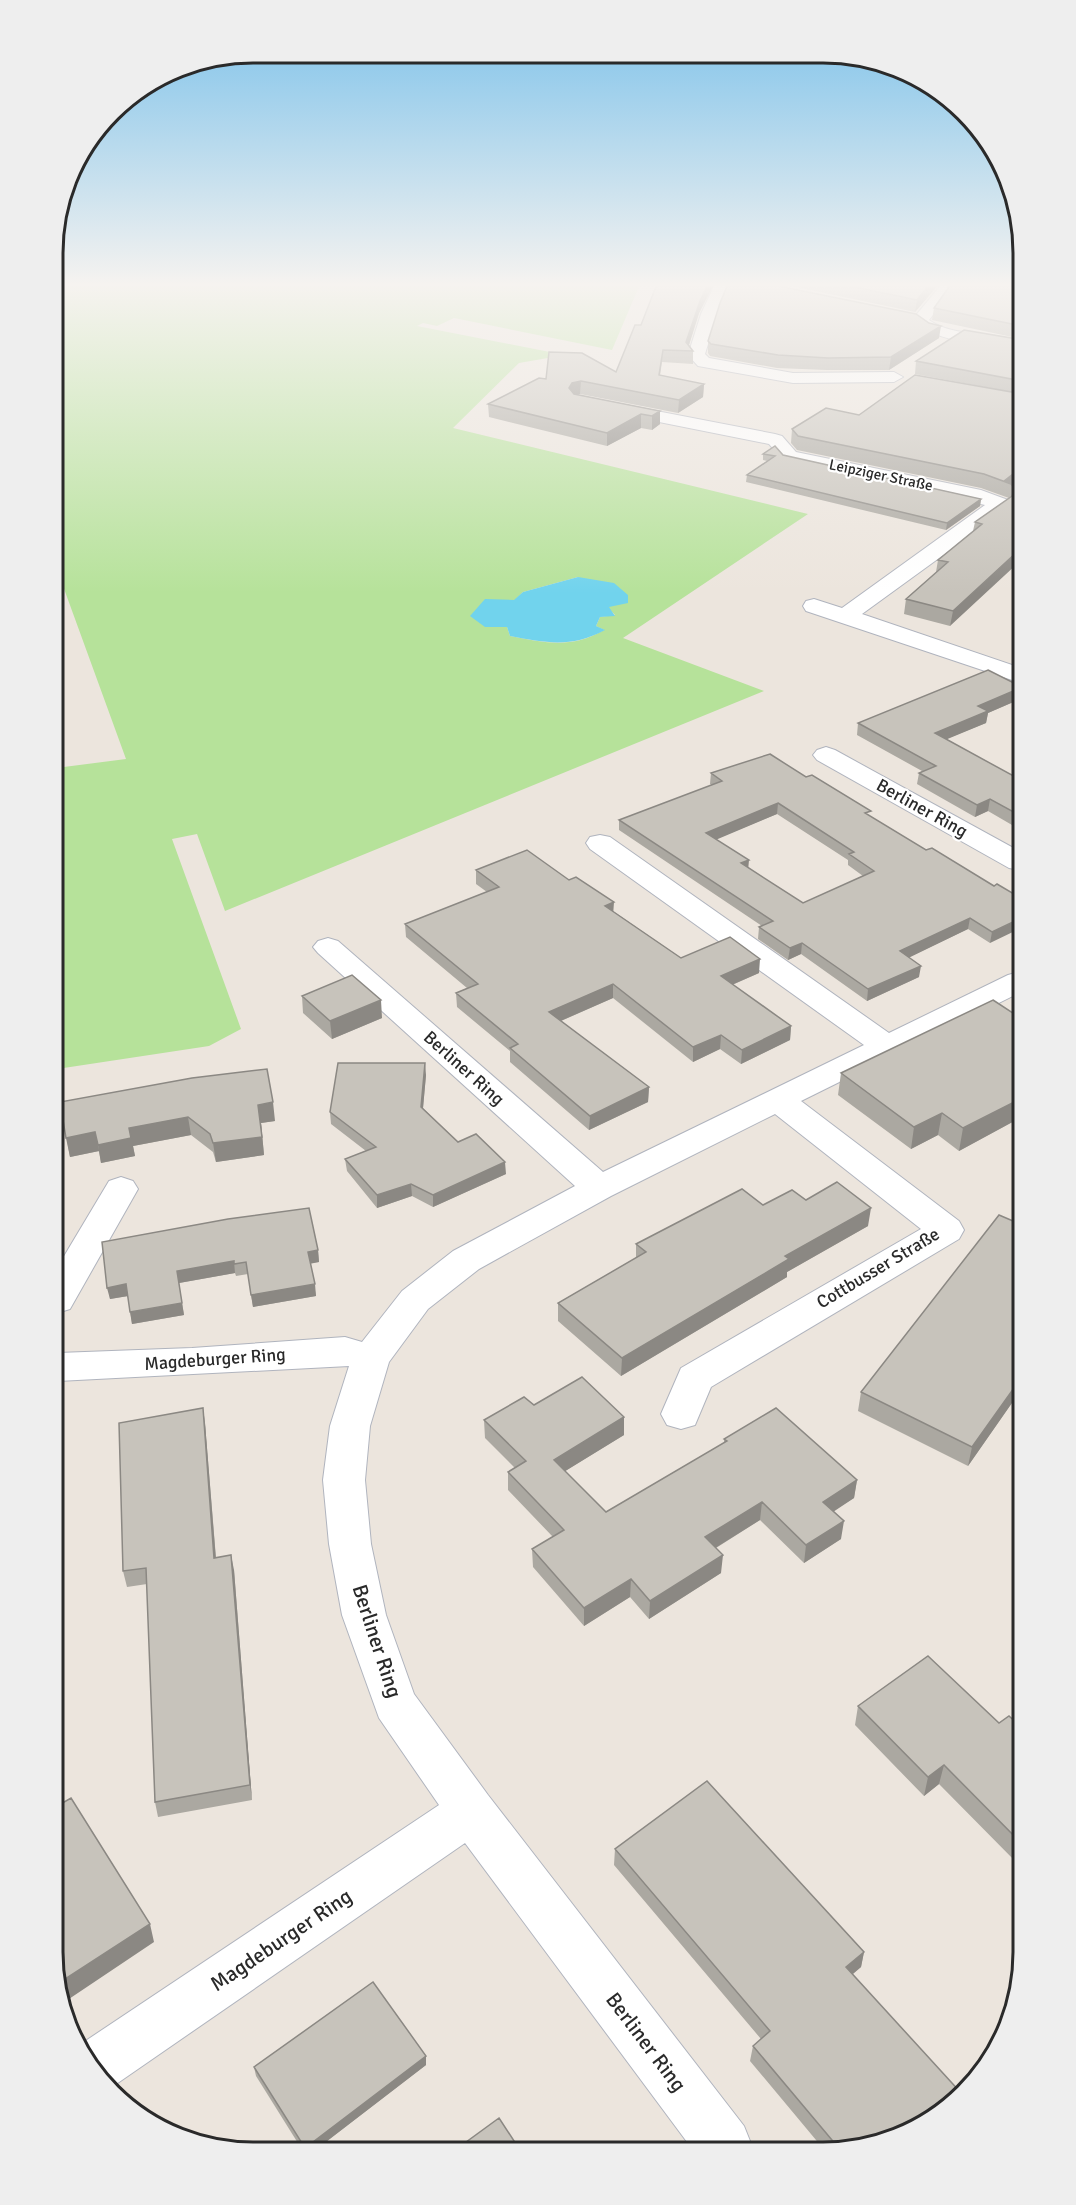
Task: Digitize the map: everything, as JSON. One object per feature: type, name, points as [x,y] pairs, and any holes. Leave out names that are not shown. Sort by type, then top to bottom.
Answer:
[{"type":"street","name":"Leipziger Straße","points":[[592,403],[775,440],[790,456],[981,496],[1001,504],[981,516],[846,615]]},
{"type":"street","points":[[814,606],[1013,673]]},
{"type":"street","name":"Berliner Ring","points":[[826,754],[1013,859]]},
{"type":"street","points":[[600,843],[887,1046]]},
{"type":"street","name":"Berliner Ring","points":[[328,947],[599,1188]]},
{"type":"street","name":"Berliner Ring","points":[[721,2142],[471,1811],[395,1704],[364,1615],[350,1544],[344,1480],[350,1426],[371,1358],[415,1300],[466,1260],[599,1188],[1013,984]]},
{"type":"street","name":"Cottbusser Straße","points":[[681,1414],[695,1378],[946,1230],[778,1100]]},
{"type":"street","points":[[63,1290],[121,1189]]},
{"type":"street","name":"Magdeburger Ring","points":[[63,1367],[345,1351],[371,1358]]},
{"type":"street","name":"Magdeburger Ring","points":[[99,2063],[471,1811]]},
{"type":"green space","points":[[63,387],[495,387],[453,428],[808,514],[623,638],[764,691],[225,911],[197,834],[172,839],[241,1029],[209,1046],[63,1068],[63,767],[126,759],[63,586]],"holes":[[[578,577],[615,615],[600,617],[596,626],[604,630],[592,636],[570,642],[547,642],[510,636],[507,627],[485,600],[515,600],[523,592]]]},
{"type":"water","points":[[578,577],[614,583],[628,595],[628,603],[609,607],[615,616],[600,617],[596,626],[605,630],[593,636],[570,642],[536,641],[510,636],[507,627],[485,627],[470,616],[485,599],[514,600],[523,592]]},
{"type":"building","points":[[522,387],[570,387],[574,394],[660,411],[652,416],[641,414],[607,433],[488,404]]},
{"type":"building","points":[[611,387],[699,387],[679,400]]},
{"type":"building","points":[[898,387],[982,387],[1013,392],[1013,474],[1004,481],[1013,483],[1013,486],[984,474],[798,436],[792,429],[826,408],[859,415]]},
{"type":"building","points":[[775,446],[783,455],[981,499],[947,523],[747,475],[775,456],[763,454]]},
{"type":"building","points":[[1013,494],[1013,556],[953,611],[906,599],[948,562],[938,560],[982,524],[975,522]]},
{"type":"building","points":[[988,670],[1013,682],[1013,691],[978,706],[988,711],[935,733],[1013,776],[1013,812],[990,799],[977,805],[919,773],[936,766],[858,723]]},
{"type":"building","points":[[770,754],[806,777],[812,775],[871,811],[865,813],[926,850],[932,848],[994,886],[997,884],[1013,893],[1013,922],[992,932],[970,918],[900,951],[921,966],[868,989],[802,943],[790,948],[759,927],[773,921],[619,820],[722,781],[711,773]],"holes":[[[778,803],[854,852],[849,854],[874,871],[803,903],[741,863],[749,860],[706,833]]]},
{"type":"building","points":[[527,850],[569,880],[576,877],[614,902],[605,906],[681,958],[730,937],[760,959],[721,976],[791,1026],[742,1050],[721,1035],[693,1047],[613,984],[549,1012],[649,1087],[590,1116],[510,1048],[518,1044],[456,993],[478,984],[405,924],[499,887],[476,870]]},
{"type":"building","points":[[352,975],[381,1000],[330,1021],[302,996]]},
{"type":"building","points":[[993,1000],[1013,1013],[1013,1103],[963,1128],[942,1113],[914,1127],[841,1073]]},
{"type":"building","points":[[338,1063],[425,1063],[421,1107],[458,1142],[476,1134],[505,1162],[433,1195],[411,1184],[377,1195],[345,1159],[376,1147],[330,1112]]},
{"type":"building","points":[[267,1069],[273,1102],[258,1105],[262,1137],[213,1143],[210,1134],[188,1117],[129,1128],[131,1138],[98,1145],[95,1132],[66,1138],[63,1101],[192,1078]]},
{"type":"building","points":[[837,1182],[871,1208],[785,1256],[789,1259],[622,1358],[558,1303],[646,1252],[636,1244],[742,1189],[763,1205],[792,1190],[806,1200]]},
{"type":"building","points":[[309,1208],[318,1250],[308,1252],[315,1284],[251,1295],[246,1262],[234,1264],[234,1261],[177,1271],[182,1303],[130,1312],[126,1284],[107,1288],[102,1242],[228,1219]]},
{"type":"building","points":[[999,1215],[1013,1221],[1013,1389],[972,1447],[861,1392]]},
{"type":"building","points":[[582,1377],[624,1417],[554,1460],[606,1512],[727,1441],[724,1439],[776,1408],[857,1480],[823,1502],[844,1521],[806,1545],[762,1502],[705,1537],[723,1555],[650,1601],[631,1579],[584,1608],[532,1549],[564,1530],[508,1472],[526,1461],[484,1420],[524,1397],[534,1405]]},
{"type":"building","points":[[203,1408],[214,1558],[231,1555],[250,1785],[155,1802],[146,1568],[123,1571],[119,1423]]},
{"type":"building","points":[[928,1656],[999,1723],[1009,1716],[1013,1720],[1013,1835],[944,1765],[928,1777],[858,1706]]},
{"type":"building","points":[[707,1781],[864,1952],[846,1967],[956,2087],[929,2110],[896,2128],[872,2136],[833,2141],[753,2046],[770,2031],[615,1849]]},
{"type":"building","points":[[71,1798],[150,1924],[65,1979],[63,1952],[63,1803]]},
{"type":"building","points":[[373,1982],[426,2056],[313,2142],[301,2142],[254,2067]]},
{"type":"building","points":[[499,2118],[515,2142],[466,2142]]}]
